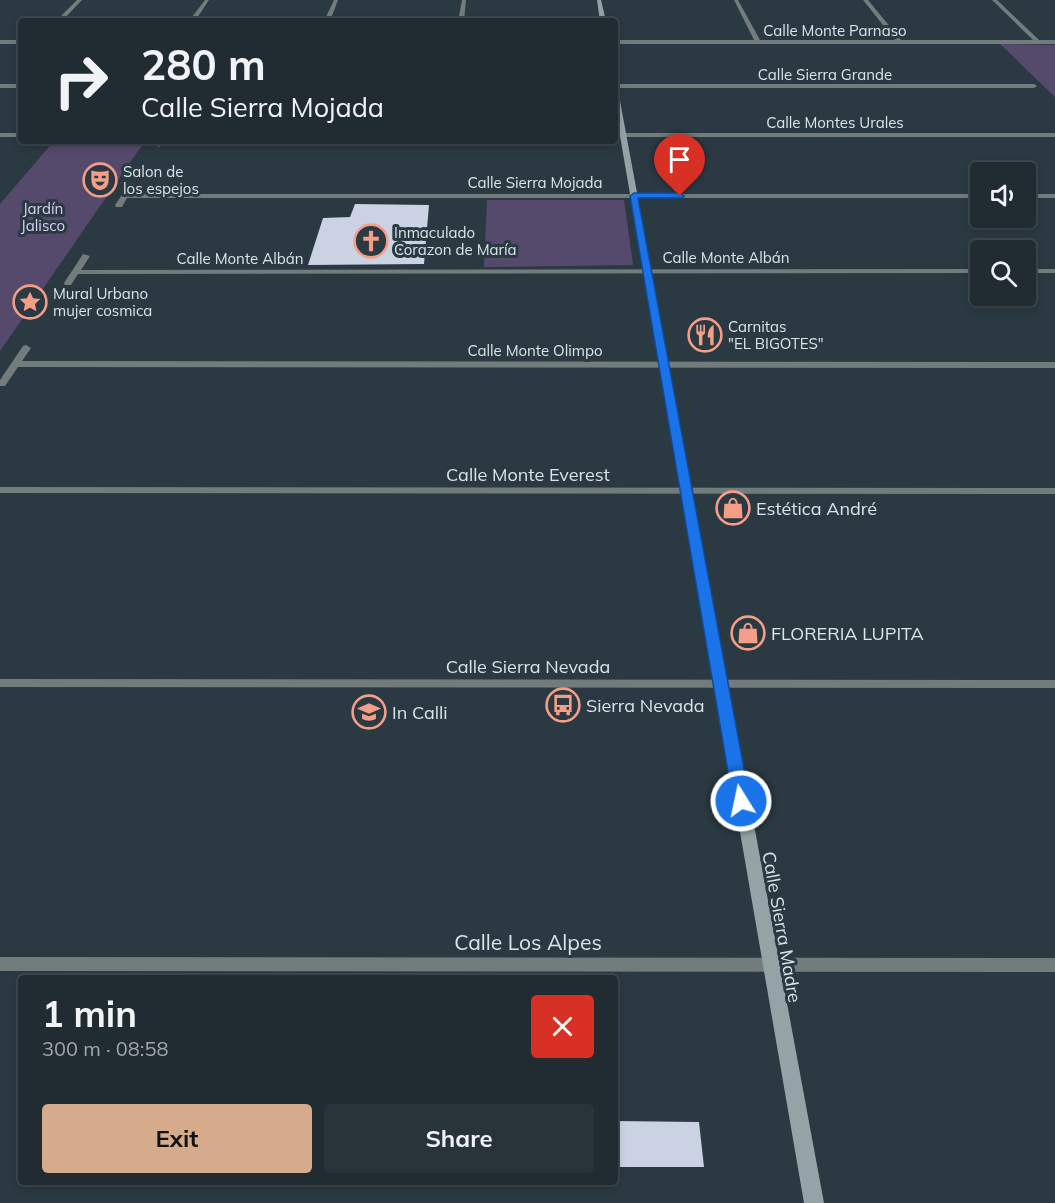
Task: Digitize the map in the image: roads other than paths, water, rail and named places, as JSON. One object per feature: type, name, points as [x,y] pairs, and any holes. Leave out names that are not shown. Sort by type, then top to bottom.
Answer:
[{"type":"street","points":[[61,18],[80,0]]},
{"type":"street","points":[[194,18],[207,0]]},
{"type":"street","points":[[328,18],[336,0]]},
{"type":"street","points":[[461,18],[464,0]]},
{"type":"street","points":[[599,0],[602,18]]},
{"type":"street","points":[[736,0],[758,42]]},
{"type":"street","points":[[865,0],[899,42]]},
{"type":"street","points":[[994,0],[1038,42]]},
{"type":"street","points":[[0,42],[18,42]]},
{"type":"street","name":"Calle Monte Parnaso","points":[[618,42],[1055,42]]},
{"type":"street","name":"Calle Sierra Grande","points":[[618,88],[1031,83],[1042,94]]},
{"type":"street","points":[[0,86],[18,86]]},
{"type":"street","points":[[0,135],[18,135]]},
{"type":"street","name":"Calle Montes Urales","points":[[619,135],[1055,135]]},
{"type":"street","name":"Calle Sierra Madre","points":[[619,135],[634,196],[814,1203]]},
{"type":"street","points":[[119,205],[133,185]]},
{"type":"street","name":"Calle Sierra Mojada","points":[[126,196],[970,196]]},
{"type":"street","points":[[1036,196],[1055,196]]},
{"type":"street","points":[[68,283],[86,256]]},
{"type":"street","points":[[1036,271],[1055,270]]},
{"type":"street","name":"Calle Monte Albán","points":[[76,272],[970,271]]},
{"type":"street","points":[[2,384],[26,348]]},
{"type":"street","name":"Calle Monte Olimpo","points":[[15,364],[1055,365]]},
{"type":"street","name":"Calle Monte Everest","points":[[0,490],[1055,490]]},
{"type":"street","name":"Calle Sierra Nevada","points":[[0,683],[1055,684]]},
{"type":"street","name":"Calle Los Alpes","points":[[0,964],[1055,965]]},
{"type":"place","name":"Salon de los espejos","points":[[100,180]]},
{"type":"place","name":"Inmaculado Corazon de María","points":[[371,241]]},
{"type":"place","name":"Mural Urbano mujer cosmica","points":[[30,302]]},
{"type":"place","name":"Carnitas \"EL BIGOTES\"","points":[[705,335]]},
{"type":"place","name":"Estética André","points":[[733,508]]},
{"type":"place","name":"FLORERIA LUPITA","points":[[748,633]]},
{"type":"place","name":"Sierra Nevada","points":[[563,705]]},
{"type":"place","name":"In Calli","points":[[369,712]]},
{"type":"park label","name":"Jardín Jalisco","points":[[43,216]]}]
